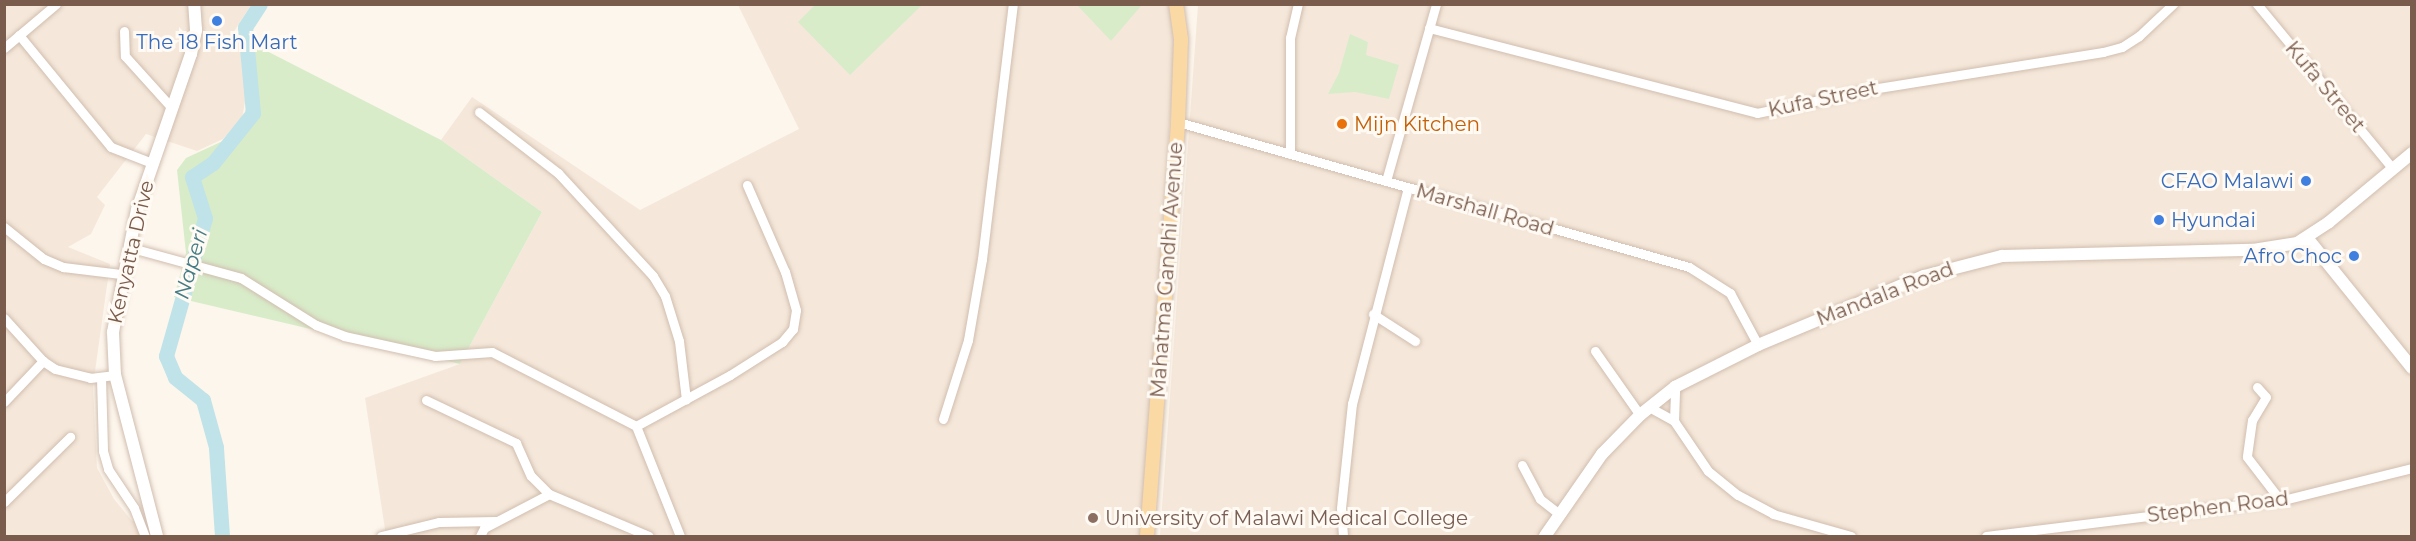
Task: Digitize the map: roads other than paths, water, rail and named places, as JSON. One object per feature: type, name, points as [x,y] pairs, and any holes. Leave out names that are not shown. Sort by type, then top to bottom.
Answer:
[{"type":"main road","name":"Mahatma Gandhi Avenue","points":[[1147,537],[1178,122],[1181,39],[1176,4]]},
{"type":"street","points":[[4,48],[56,4]]},
{"type":"street","name":"Kenyatta Drive","points":[[157,537],[115,375],[112,332],[128,247],[152,163],[196,30],[194,4]]},
{"type":"street","points":[[943,419],[968,340],[982,259],[1013,4]]},
{"type":"street","points":[[1290,154],[1290,38],[1298,4]]},
{"type":"street","points":[[1386,181],[1436,4]]},
{"type":"street","name":"Kufa Street","points":[[1429,28],[1757,113],[1883,87],[2103,52],[2122,47],[2139,36],[2173,4]]},
{"type":"street","name":"Kufa Street","points":[[2257,4],[2393,169]]},
{"type":"street","points":[[124,31],[125,56],[172,108]]},
{"type":"street","points":[[19,35],[106,143],[132,158],[152,163]]},
{"type":"street","points":[[478,112],[558,173],[652,276],[665,296],[680,340],[686,400]]},
{"type":"street","name":"Marshall Road","points":[[1178,122],[1689,267],[1717,281],[1730,293],[1758,345]]},
{"type":"street","points":[[2412,153],[2308,239],[2412,368]]},
{"type":"street","points":[[636,426],[686,400],[782,342],[793,329],[796,310],[785,272],[747,185]]},
{"type":"street","points":[[1343,537],[1341,508],[1352,404],[1373,314],[1408,188]]},
{"type":"street","points":[[4,226],[44,259],[63,267],[122,274]]},
{"type":"street","name":"Mandala Road","points":[[1545,537],[1558,513],[1602,454],[1645,411],[1675,387],[1758,345],[1924,276],[2002,256],[2253,250],[2308,239]]},
{"type":"street","points":[[128,247],[241,278],[316,325],[344,336],[435,356],[492,352],[636,426],[680,537]]},
{"type":"street","points":[[1373,314],[1415,341]]},
{"type":"street","points":[[4,318],[43,361],[73,375],[101,378],[115,375]]},
{"type":"street","points":[[1594,351],[1645,411],[1674,421]]},
{"type":"street","points":[[4,402],[43,361]]},
{"type":"street","points":[[101,378],[103,451],[108,469],[134,508],[146,537]]},
{"type":"street","points":[[1675,387],[1674,421],[1708,471],[1738,495],[1773,514],[1851,537]]},
{"type":"street","points":[[2257,387],[2266,397],[2252,420],[2247,458],[2280,500]]},
{"type":"street","points":[[426,400],[516,443],[531,476],[549,494],[649,537]]},
{"type":"street","points":[[4,502],[70,437]]},
{"type":"street","points":[[1522,465],[1540,499],[1558,513]]},
{"type":"street","name":"Stephen Road","points":[[1986,537],[2280,500],[2412,468]]},
{"type":"street","points":[[480,537],[496,521],[549,494]]},
{"type":"street","points":[[381,537],[438,522],[496,521]]},
{"type":"waterway","name":"Naperi","points":[[222,536],[216,447],[203,400],[175,377],[166,356],[205,218],[192,177],[213,163],[253,113],[245,27],[260,4]]},
{"type":"place","name":"The 18 Fish Mart","points":[[217,21]]},
{"type":"place","name":"Mijn Kitchen","points":[[1342,124]]},
{"type":"place","name":"CFAO Malawi","points":[[2306,181]]},
{"type":"place","name":"Hyundai","points":[[2159,220]]},
{"type":"place","name":"Afro Choc","points":[[2354,256]]},
{"type":"place","name":"University of Malawi Medical College","points":[[1093,518]]}]
